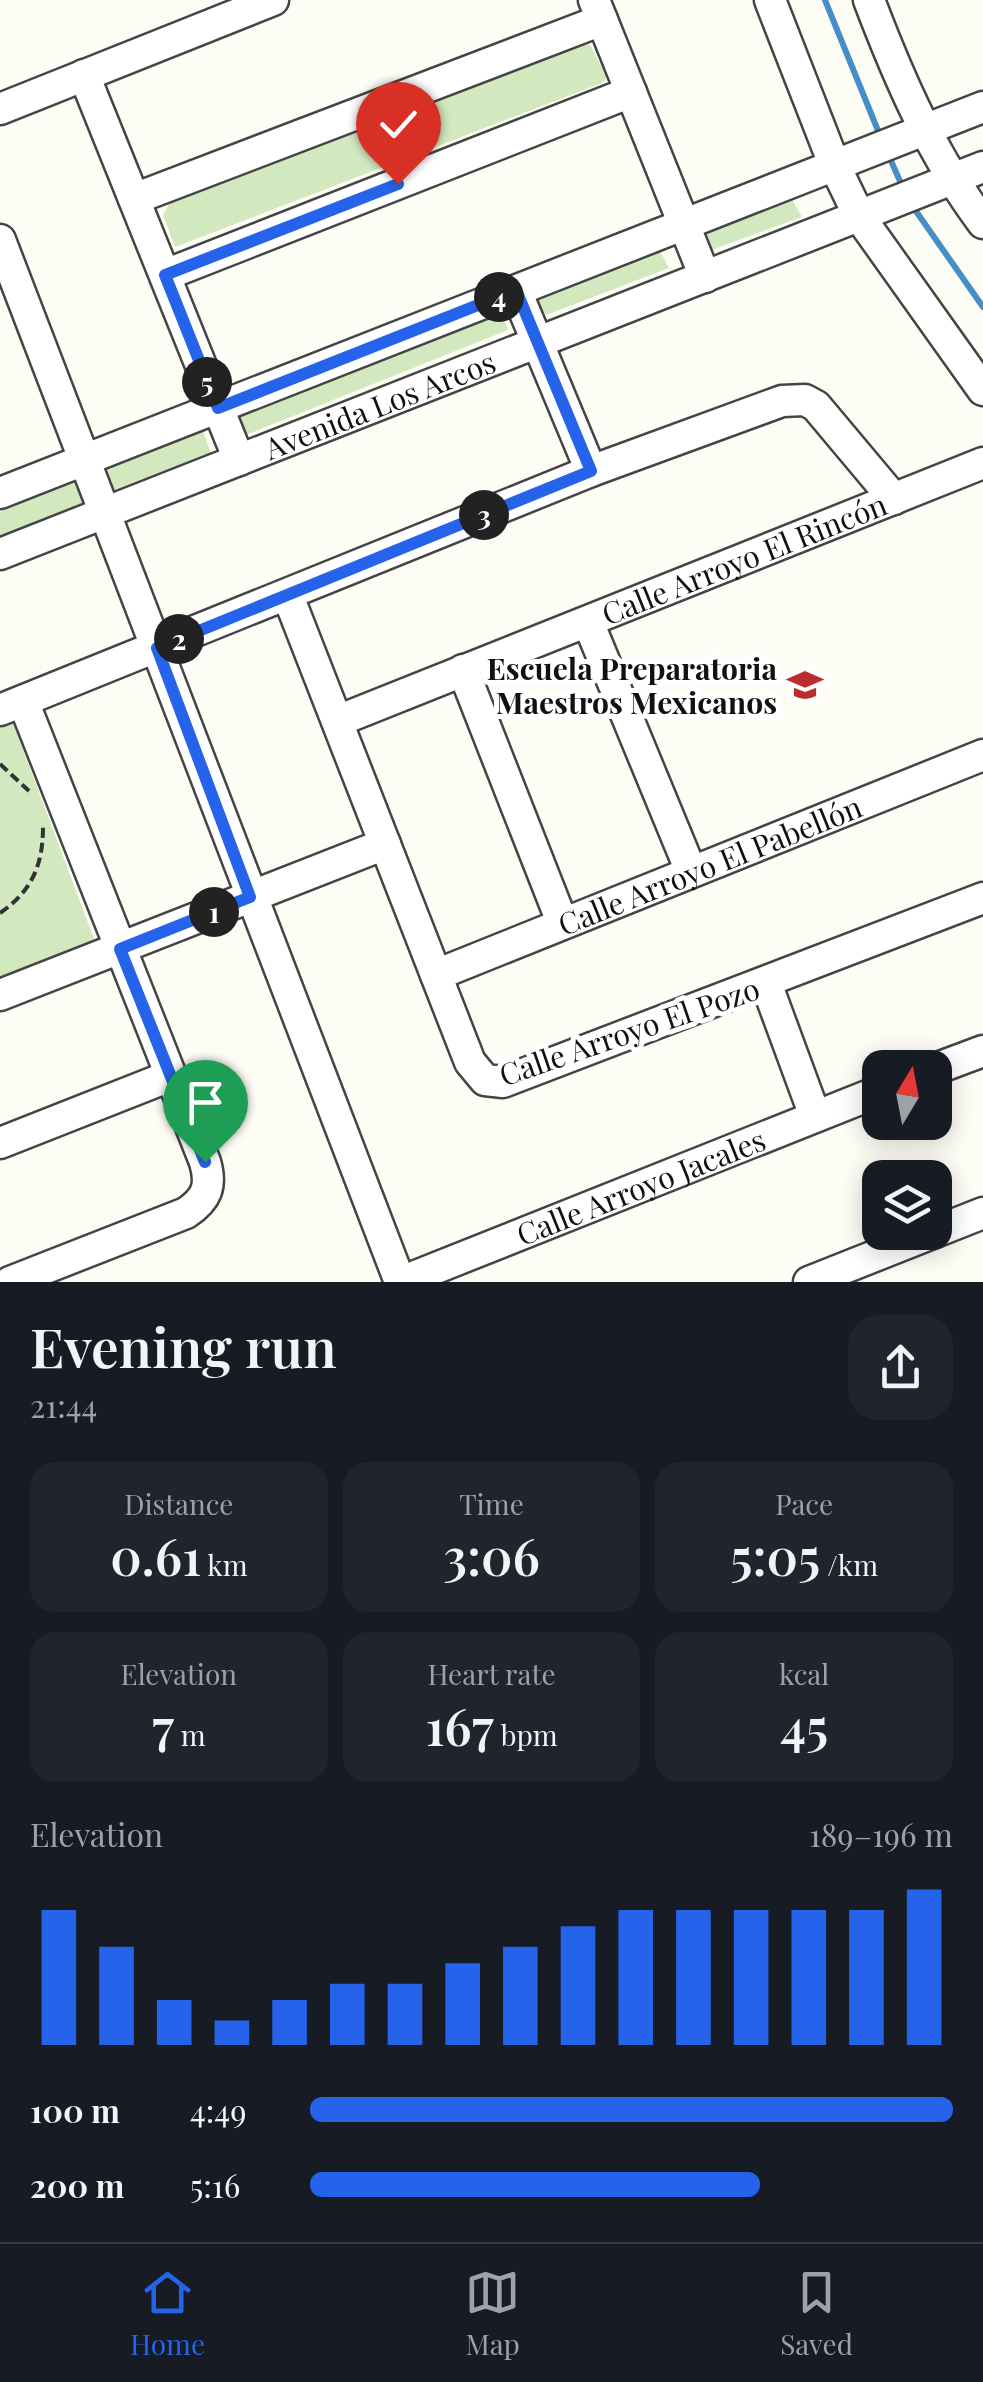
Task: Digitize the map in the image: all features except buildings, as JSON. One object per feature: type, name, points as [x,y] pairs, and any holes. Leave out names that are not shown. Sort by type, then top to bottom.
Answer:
[{"type":"street","points":[[0,109],[273,0]]},
{"type":"street","points":[[770,0],[847,159],[860,216],[983,390]]},
{"type":"street","points":[[869,0],[914,133],[942,184],[983,223]]},
{"type":"street","points":[[134,198],[598,10],[705,277]]},
{"type":"street","points":[[84,75],[238,460]]},
{"type":"street","points":[[165,275],[631,92]]},
{"type":"street","name":"Avenida Los Arcos","points":[[0,492],[983,107]]},
{"type":"street","name":"Avenida Los Arcos","points":[[0,554],[983,168]]},
{"type":"street","points":[[0,240],[400,1282]]},
{"type":"street","points":[[516,290],[591,471]]},
{"type":"street","points":[[10,1282],[186,1212],[202,1200],[208,1173],[120,949],[12,705],[591,471],[794,399],[806,400],[825,414],[894,499]]},
{"type":"street","name":"Calle Arroyo El Rincón","points":[[340,720],[983,463]]},
{"type":"street","name":"Calle Arroyo El Pozo","points":[[288,596],[340,720],[470,1062],[479,1076],[496,1083],[983,898]]},
{"type":"street","points":[[588,622],[690,869]]},
{"type":"street","points":[[463,670],[562,922]]},
{"type":"street","name":"Calle Arroyo El Pabellón","points":[[436,975],[690,869],[983,754]]},
{"type":"street","points":[[0,996],[385,844]]},
{"type":"street","points":[[766,983],[815,1116]]},
{"type":"street","points":[[952,1063],[983,1051]]},
{"type":"street","points":[[0,1142],[170,1076]]},
{"type":"street","name":"Calle Arroyo Jacales","points":[[400,1282],[862,1098]]},
{"type":"street","points":[[952,1225],[983,1213]]},
{"type":"street","points":[[809,1282],[875,1270],[907,1250]]},
{"type":"path","points":[[0,764],[19,777],[35,800]]},
{"type":"path","points":[[0,912],[17,901],[34,879],[43,854],[40,813]]},
{"type":"green space","points":[[590,45],[607,77],[602,83],[175,247],[163,215],[169,204]]},
{"type":"green space","points":[[790,196],[802,217],[706,252],[697,231]]},
{"type":"green space","points":[[657,246],[669,268],[546,315],[535,297]]},
{"type":"green space","points":[[499,307],[508,330],[241,437],[235,418]]},
{"type":"green space","points":[[203,431],[211,453],[113,490],[104,467]]},
{"type":"green space","points":[[74,479],[87,503],[0,538],[0,512]]},
{"type":"green space","points":[[10,715],[96,944],[0,977],[0,719]]},
{"type":"waterway","points":[[825,0],[881,138]]},
{"type":"waterway","points":[[888,154],[903,188]]},
{"type":"waterway","points":[[911,204],[983,307]]},
{"type":"place","name":"Escuela Preparatoria Maestros Mexicanos","points":[[805,685]]},
{"type":"route","points":[[205,1162],[120,949],[250,897],[157,648],[591,471],[516,290],[218,408],[165,275],[398,184]]}]
